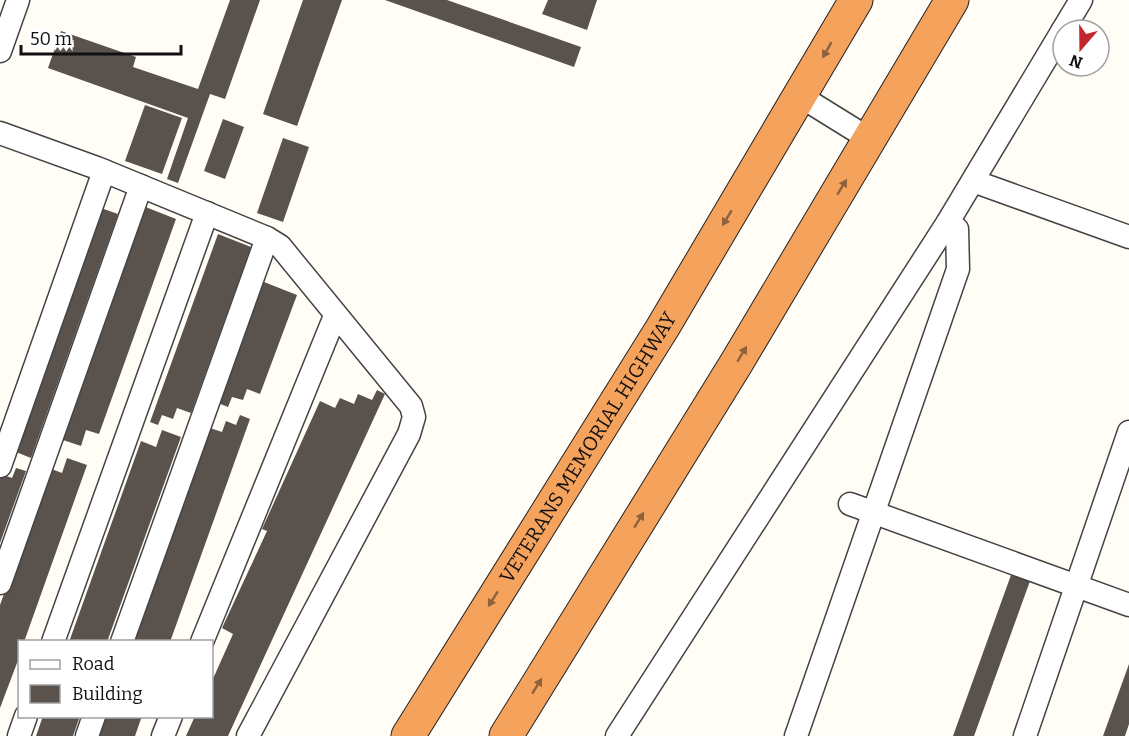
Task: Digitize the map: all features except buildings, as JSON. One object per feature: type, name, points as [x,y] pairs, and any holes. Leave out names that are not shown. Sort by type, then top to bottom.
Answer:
[{"type":"highway","name":"VETERANS MEMORIAL HIGHWAY","points":[[408,736],[657,337],[856,0]]},
{"type":"highway","points":[[506,736],[871,140],[952,0]]},
{"type":"street","points":[[0,51],[18,0]]},
{"type":"street","points":[[1070,18],[1081,0]]},
{"type":"street","points":[[617,736],[948,222],[1051,50]]},
{"type":"street","points":[[800,96],[871,140]]},
{"type":"street","points":[[0,133],[104,171],[267,238],[280,246],[411,406],[414,417],[409,434],[248,736]]},
{"type":"street","points":[[0,466],[104,171]]},
{"type":"street","points":[[973,181],[1129,237]]},
{"type":"street","points":[[0,583],[141,186]]},
{"type":"street","points":[[54,640],[207,213]]},
{"type":"street","points":[[796,736],[872,511],[958,269],[957,229],[948,222]]},
{"type":"street","points":[[123,640],[267,238]]},
{"type":"street","points":[[203,640],[335,316]]},
{"type":"street","points":[[1025,736],[1129,432]]},
{"type":"street","points":[[850,504],[1129,605]]},
{"type":"street","points":[[19,736],[26,718]]},
{"type":"street","points":[[87,736],[94,718]]},
{"type":"street","points":[[163,736],[171,718]]}]
